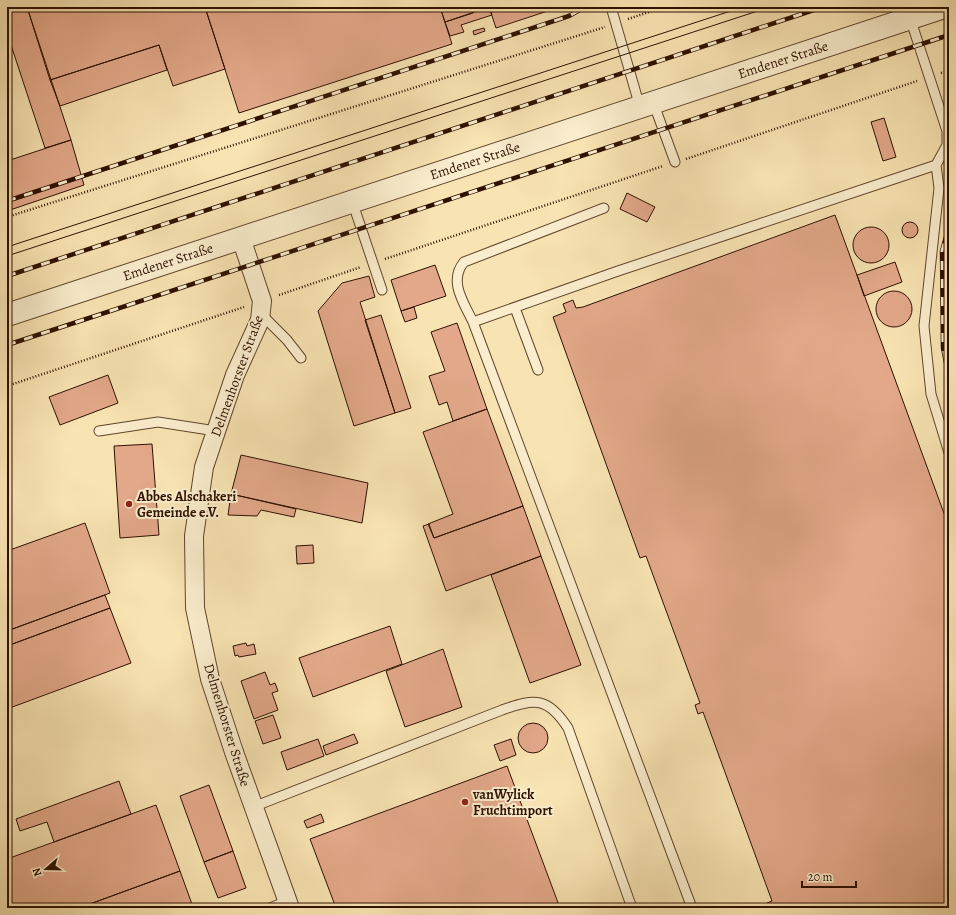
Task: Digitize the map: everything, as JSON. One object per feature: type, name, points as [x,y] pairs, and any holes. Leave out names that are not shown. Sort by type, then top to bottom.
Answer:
[{"type":"street","name":"Emdener Straße","points":[[7,315],[944,7]]},
{"type":"street","name":"Delmenhorster Straße","points":[[241,238],[261,307],[260,320],[235,375],[204,467],[194,536],[195,608],[210,679],[253,807],[289,904]]},
{"type":"lane","points":[[611,7],[616,24],[647,104],[675,162]]},
{"type":"lane","points":[[910,18],[947,131],[947,145],[936,165],[939,188],[924,326],[931,394],[949,453]]},
{"type":"lane","points":[[473,322],[618,271],[936,165]]},
{"type":"lane","points":[[352,201],[382,290]]},
{"type":"lane","points":[[604,208],[464,262],[458,268],[456,285],[473,322],[692,908]]},
{"type":"lane","points":[[261,307],[301,358]]},
{"type":"lane","points":[[515,308],[538,370]]},
{"type":"lane","points":[[99,431],[158,422],[216,431]]},
{"type":"lane","points":[[253,807],[502,710],[527,702],[540,701],[549,705],[559,715],[568,728],[632,908]]},
{"type":"lane","points":[[270,908],[289,904]]},
{"type":"path","points":[[7,217],[616,24],[664,7]]},
{"type":"path","points":[[7,386],[261,307],[373,264],[949,71]]},
{"type":"building","points":[[7,7],[27,7],[71,140],[45,148],[7,33]]},
{"type":"building","points":[[27,7],[205,7],[225,69],[173,86],[159,45],[50,80]]},
{"type":"building","points":[[205,7],[440,7],[452,44],[239,113]]},
{"type":"building","points":[[440,7],[472,7],[473,13],[445,22]]},
{"type":"building","points":[[489,7],[560,7],[496,28]]},
{"type":"building","points":[[489,7],[492,15],[461,25],[464,32],[450,36],[445,22]]},
{"type":"building","points":[[484,28],[485,31],[474,35],[473,31]]},
{"type":"building","points":[[159,45],[167,70],[60,106],[50,80]]},
{"type":"building","points":[[884,118],[896,157],[883,161],[871,122]]},
{"type":"building","points":[[71,140],[84,185],[7,211],[7,161]]},
{"type":"building","points":[[627,193],[655,207],[647,222],[620,209]]},
{"type":"building","points":[[835,215],[949,527],[949,908],[768,908],[767,903],[772,901],[703,712],[698,714],[695,705],[700,703],[646,556],[640,558],[553,317],[566,312],[563,304],[573,300],[576,308],[583,307]]},
{"type":"building","points":[[907,222],[913,222],[918,227],[916,236],[913,238],[907,238],[902,233],[902,227]]},
{"type":"building","points":[[875,227],[884,232],[888,238],[888,252],[884,258],[875,263],[867,263],[858,258],[854,252],[853,241],[858,232],[864,228]]},
{"type":"building","points":[[895,262],[902,282],[864,296],[857,275]]},
{"type":"building","points":[[435,265],[446,296],[401,311],[391,280]]},
{"type":"building","points":[[369,276],[375,297],[360,302],[395,413],[354,426],[318,311],[342,283]]},
{"type":"building","points":[[898,291],[907,296],[911,302],[911,316],[907,322],[898,327],[890,327],[881,322],[877,316],[876,305],[881,296],[887,292]]},
{"type":"building","points":[[414,307],[417,318],[405,322],[401,311]]},
{"type":"building","points":[[381,315],[411,408],[395,413],[365,320]]},
{"type":"building","points":[[457,323],[487,409],[453,421],[447,402],[439,405],[429,376],[445,371],[431,332]]},
{"type":"building","points":[[108,375],[118,403],[60,425],[49,397]]},
{"type":"building","points":[[487,409],[523,506],[434,538],[428,524],[453,514],[423,432]]},
{"type":"building","points":[[152,444],[159,535],[120,538],[114,446]]},
{"type":"building","points":[[241,455],[368,483],[362,523],[231,494]]},
{"type":"building","points":[[231,494],[296,509],[294,517],[261,510],[257,516],[228,515]]},
{"type":"building","points":[[523,506],[541,556],[446,591],[423,526],[429,524],[434,538]]},
{"type":"building","points":[[85,523],[110,593],[7,631],[7,551]]},
{"type":"building","points":[[313,545],[314,563],[297,564],[296,546]]},
{"type":"building","points":[[541,556],[581,665],[530,683],[491,575]]},
{"type":"building","points":[[105,595],[110,608],[7,646],[7,631]]},
{"type":"building","points":[[110,608],[131,663],[7,709],[7,646]]},
{"type":"building","points":[[390,626],[402,664],[313,697],[299,658]]},
{"type":"building","points":[[246,643],[247,646],[254,644],[256,654],[239,657],[238,655],[235,656],[233,646]]},
{"type":"building","points":[[443,649],[462,707],[405,727],[386,671]]},
{"type":"building","points":[[265,672],[270,685],[275,683],[278,691],[272,693],[278,710],[254,719],[241,681]]},
{"type":"building","points":[[273,715],[281,738],[263,744],[255,721]]},
{"type":"building","points":[[533,723],[544,727],[548,738],[544,749],[533,753],[522,749],[518,738],[522,727]]},
{"type":"building","points":[[354,734],[358,743],[326,755],[323,746]]},
{"type":"building","points":[[318,739],[324,756],[287,770],[281,752]]},
{"type":"building","points":[[511,739],[516,755],[500,761],[494,745]]},
{"type":"building","name":"vanWylick Fruchtimport","points":[[507,766],[560,908],[336,908],[310,839]]},
{"type":"building","points":[[119,781],[131,814],[54,842],[47,822],[20,831],[16,819]]},
{"type":"building","points":[[209,785],[233,851],[204,862],[180,796]]},
{"type":"building","points":[[156,805],[180,871],[79,908],[7,908],[7,859]]},
{"type":"building","points":[[321,814],[324,822],[307,828],[304,821]]},
{"type":"building","points":[[233,851],[246,888],[218,898],[204,862]]},
{"type":"building","points":[[180,871],[193,907],[79,908]]},
{"type":"tram line","points":[[7,247],[743,7]]},
{"type":"tram line","points":[[7,256],[770,7]]},
{"type":"railway","points":[[7,201],[569,16],[585,7]]},
{"type":"railway","points":[[7,276],[823,7]]},
{"type":"railway","points":[[7,345],[949,35]]},
{"type":"railway","points":[[949,226],[942,251],[943,348],[949,377]]},
{"type":"place","name":"Abbes Alschakeri Gemeinde e.V.","points":[[129,504]]},
{"type":"place","name":"vanWylick Fruchtimport","points":[[465,802]]}]
